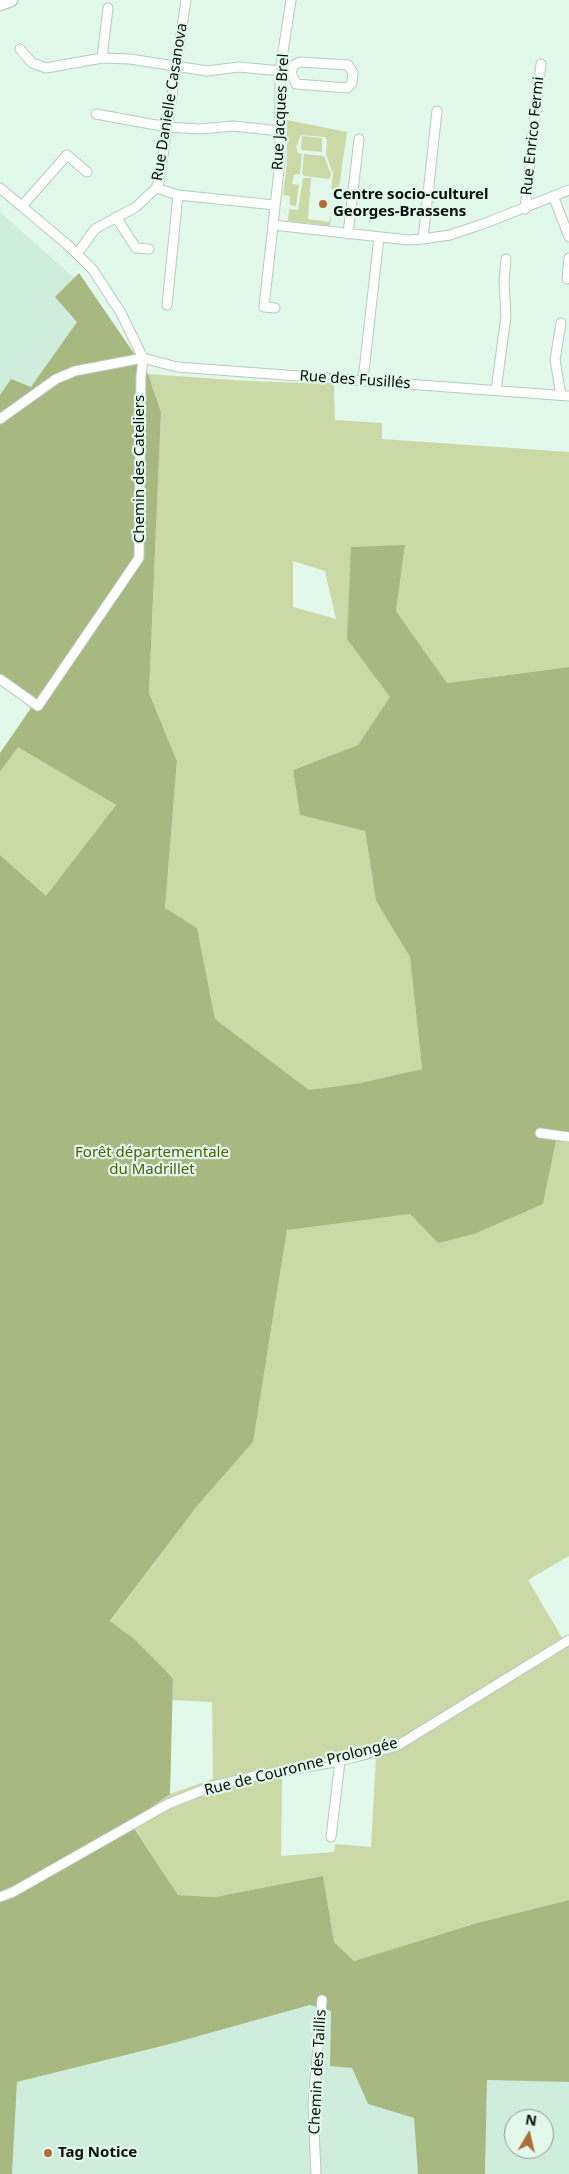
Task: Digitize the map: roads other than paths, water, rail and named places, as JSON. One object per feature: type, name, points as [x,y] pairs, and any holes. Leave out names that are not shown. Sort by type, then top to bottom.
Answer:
[{"type":"street","points":[[0,4],[11,0]]},
{"type":"street","name":"Rue Danielle Casanova","points":[[77,254],[95,229],[136,207],[156,188],[159,182],[186,0]]},
{"type":"street","name":"Rue Jacques Brel","points":[[275,308],[264,307],[275,205],[280,131],[280,71],[291,0]]},
{"type":"street","points":[[102,58],[108,8]]},
{"type":"street","points":[[20,49],[32,63],[40,67],[102,58],[207,71],[239,67],[291,72]]},
{"type":"street","points":[[300,62],[348,65],[354,72],[352,83],[347,88],[296,84],[291,72],[294,65],[300,62]]},
{"type":"street","name":"Rue Enrico Fermi","points":[[525,209],[541,64]]},
{"type":"street","points":[[423,239],[437,111]]},
{"type":"street","points":[[96,114],[167,127],[200,129],[233,126],[280,131]]},
{"type":"street","points":[[348,234],[359,138]]},
{"type":"street","points":[[22,206],[66,155],[87,172]]},
{"type":"street","points":[[0,188],[93,270],[112,297],[143,358],[75,371],[56,379],[0,419]]},
{"type":"street","points":[[156,188],[178,195],[275,205]]},
{"type":"street","points":[[273,225],[379,237],[423,239],[450,235],[525,209],[569,190]]},
{"type":"street","points":[[167,305],[178,195]]},
{"type":"street","points":[[554,198],[569,237]]},
{"type":"street","points":[[116,217],[136,248],[149,249]]},
{"type":"street","points":[[363,380],[379,237]]},
{"type":"street","points":[[566,279],[569,258]]},
{"type":"street","points":[[496,390],[506,316],[504,281],[506,259]]},
{"type":"street","points":[[561,323],[556,360],[565,396]]},
{"type":"street","name":"Rue des Fusillés","points":[[143,358],[177,367],[565,396]]},
{"type":"street","name":"Chemin des Cateliers","points":[[0,679],[38,706],[139,558],[141,376],[143,358]]},
{"type":"street","points":[[540,1133],[569,1137]]},
{"type":"street","name":"Rue de Couronne Prolongée","points":[[0,1897],[14,1892],[168,1804],[204,1789],[250,1777],[340,1761],[397,1746],[569,1640]]},
{"type":"street","points":[[330,1837],[340,1761]]},
{"type":"street","name":"Chemin des Taillis","points":[[316,2174],[313,2104],[322,2000]]},
{"type":"place","name":"Centre socio-culturel Georges-Brassens","points":[[323,204]]},
{"type":"place","name":"Tag Notice","points":[[48,2153]]},
{"type":"park label","name":"Forêt départementale du Madrillet","points":[[152,1162]]}]
